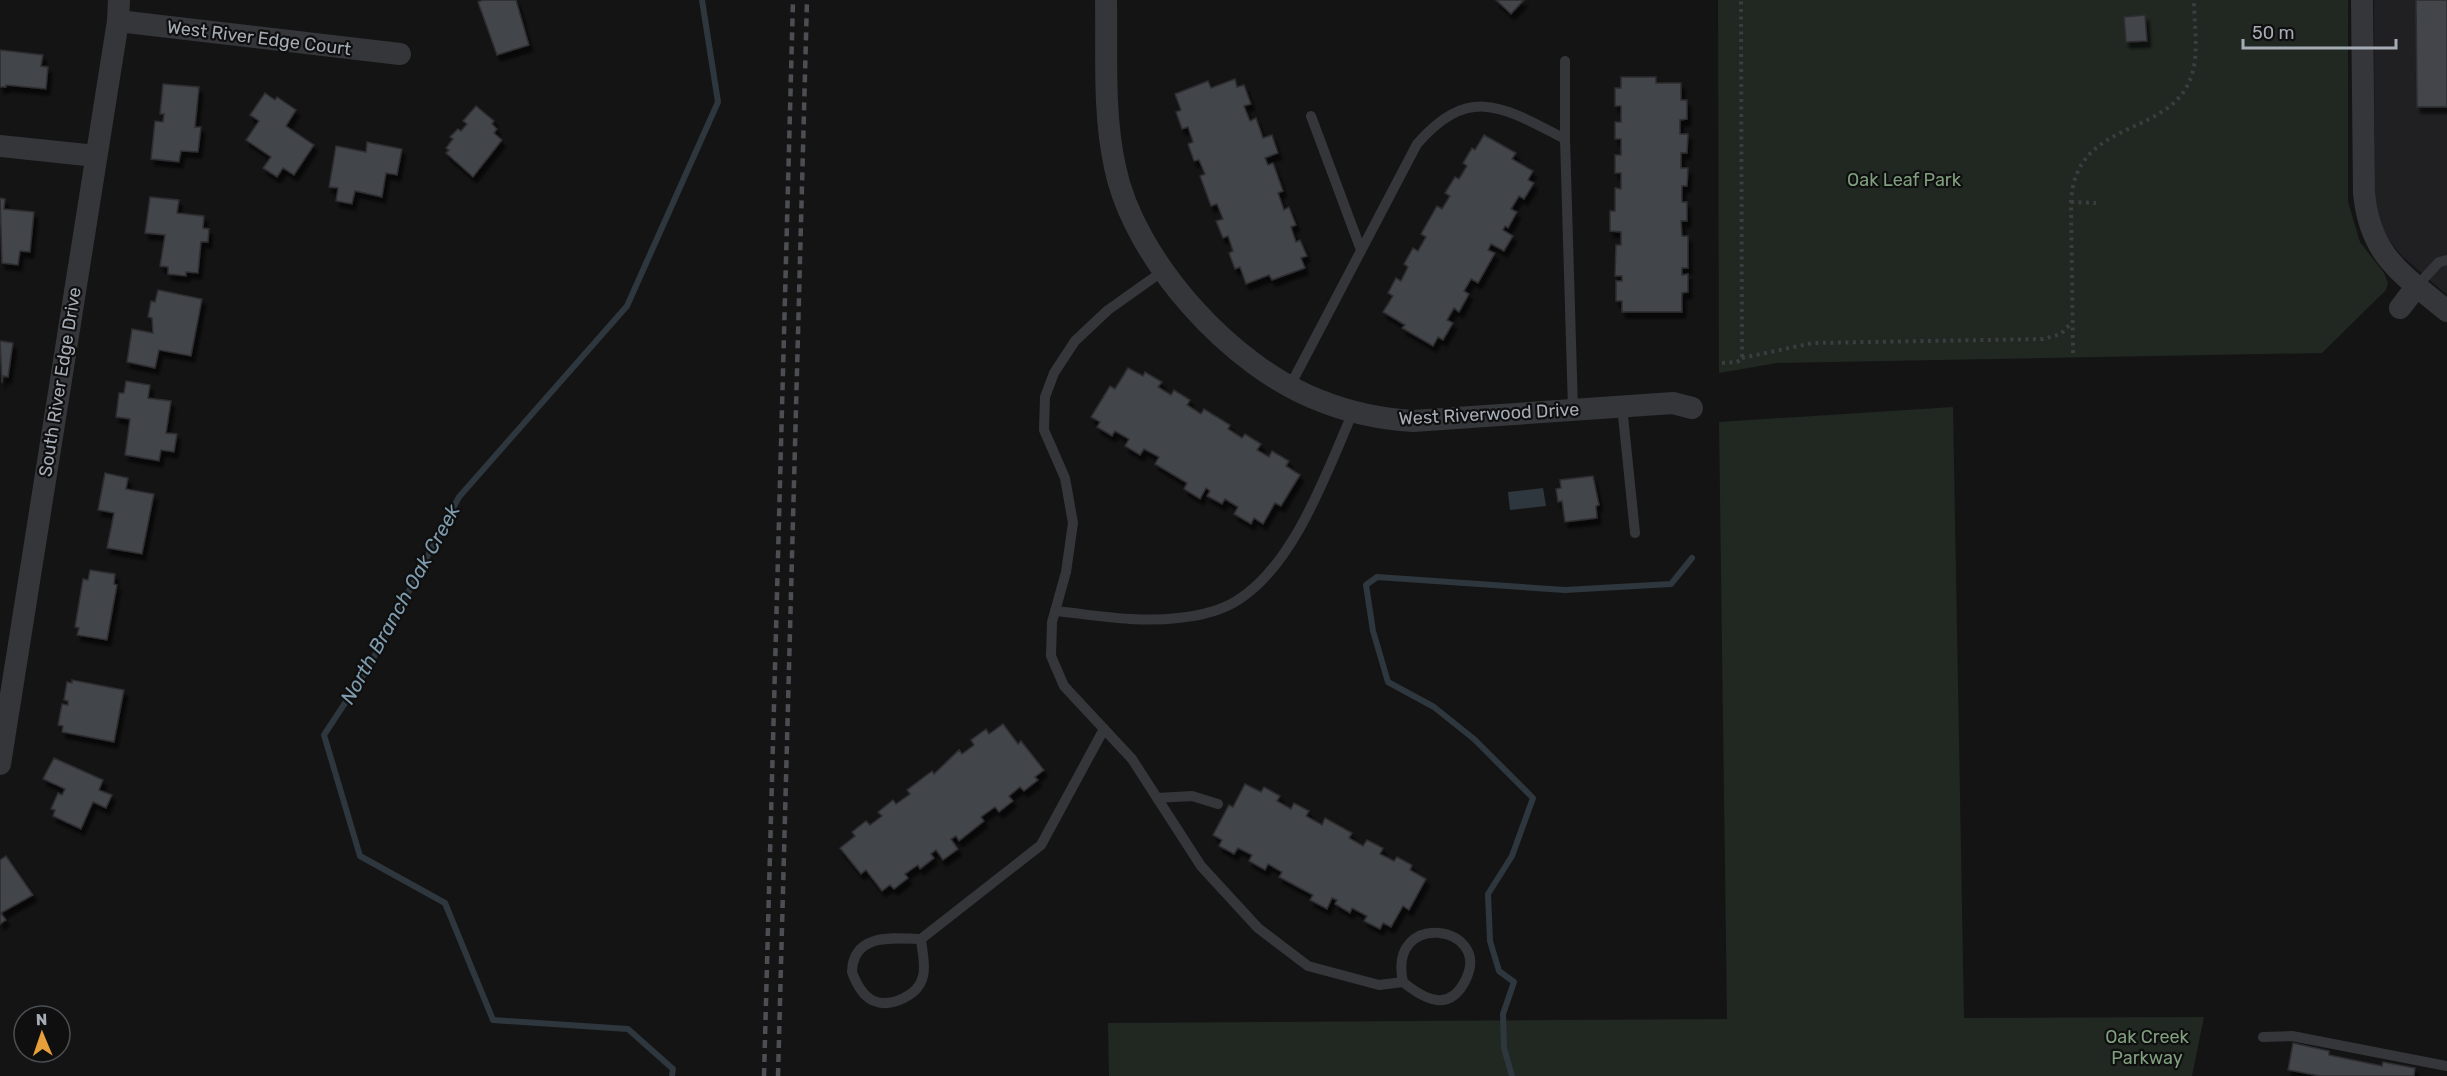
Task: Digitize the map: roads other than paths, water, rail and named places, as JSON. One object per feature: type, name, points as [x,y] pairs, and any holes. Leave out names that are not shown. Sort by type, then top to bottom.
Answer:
[{"type":"street","name":"West Riverwood Drive","points":[[1106,0],[1107,122],[1115,169],[1129,214],[1143,242],[1192,309],[1232,345],[1290,386],[1319,401],[1353,412],[1381,419],[1413,421],[1673,403],[1692,408]]},
{"type":"street","points":[[2362,0],[2368,224],[2381,249],[2417,286],[2447,311]]},
{"type":"street","name":"West River Edge Court","points":[[118,11],[400,54]]},
{"type":"street","name":"South River Edge Drive","points":[[0,764],[118,11]]},
{"type":"street","points":[[0,146],[96,156]]},
{"type":"street","points":[[2400,308],[2417,286]]},
{"type":"lane","points":[[1565,61],[1573,409]]},
{"type":"lane","points":[[1290,386],[1417,144],[1435,123],[1455,111],[1482,107],[1508,110],[1565,139]]},
{"type":"lane","points":[[1311,116],[1361,250]]},
{"type":"lane","points":[[2417,286],[2439,262],[2447,260]]},
{"type":"lane","points":[[1163,272],[1108,310],[1075,341],[1054,373],[1045,397],[1044,430],[1065,478],[1073,523],[1066,572],[1055,611],[1051,656],[1064,686],[1132,759],[1201,866],[1258,928],[1292,956],[1308,966],[1379,986],[1403,982],[1430,1000],[1449,999],[1460,991],[1468,976],[1469,955],[1463,943],[1450,935],[1435,932],[1419,935],[1404,950],[1400,967],[1403,982]]},
{"type":"lane","points":[[1622,406],[1635,533]]},
{"type":"lane","points":[[1055,611],[1161,620],[1207,613],[1238,600],[1270,572],[1307,515],[1353,412]]},
{"type":"lane","points":[[921,939],[923,977],[909,996],[890,1002],[875,1002],[864,995],[852,972],[856,952],[865,943],[880,939],[921,939],[1041,844],[1104,729]]},
{"type":"lane","points":[[1157,798],[1192,796],[1218,804]]},
{"type":"lane","points":[[2263,1037],[2292,1036],[2447,1065]]},
{"type":"waterway","name":"North Branch Oak Creek","points":[[672,1076],[673,1069],[628,1029],[493,1020],[445,903],[360,856],[324,735],[368,668],[459,497],[627,306],[718,102],[702,0]]},
{"type":"waterway","points":[[1512,1076],[1504,1048],[1503,1014],[1514,982],[1499,971],[1490,941],[1488,894],[1512,856],[1533,798],[1474,739],[1434,707],[1388,682],[1373,631],[1366,585],[1377,577],[1565,590],[1671,584],[1692,558]]},
{"type":"railway","points":[[764,1076],[793,0]]},
{"type":"railway","points":[[778,1076],[807,0]]},
{"type":"park label","name":"Oak Leaf Park","points":[[1904,180]]},
{"type":"park label","name":"Oak Creek Parkway","points":[[2147,1047]]}]
